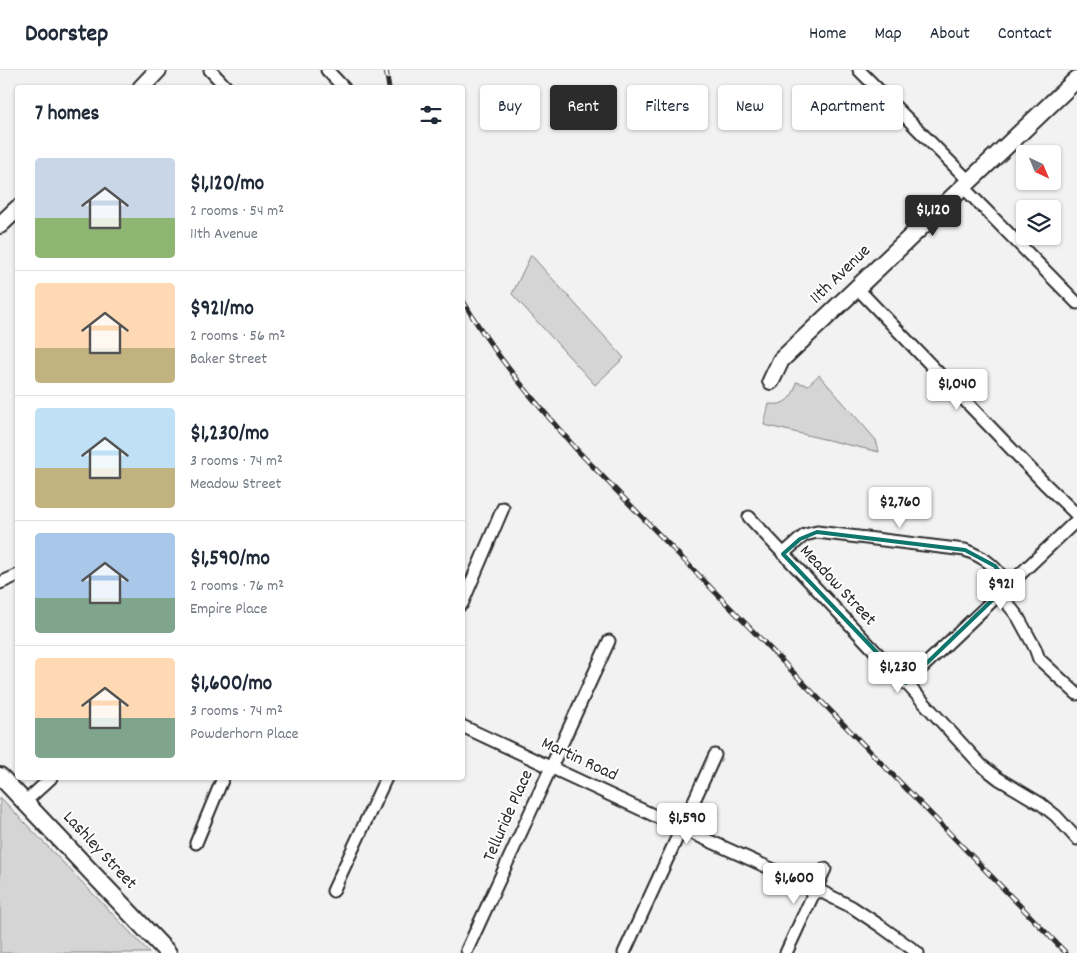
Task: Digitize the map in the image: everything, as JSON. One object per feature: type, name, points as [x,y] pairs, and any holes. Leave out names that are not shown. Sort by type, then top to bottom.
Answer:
[{"type":"street","points":[[144,85],[158,70]]},
{"type":"street","points":[[210,70],[224,85]]},
{"type":"street","points":[[327,70],[341,85]]},
{"type":"street","points":[[859,70],[1077,304]]},
{"type":"street","name":"11th Avenue","points":[[771,382],[781,360],[1077,79]]},
{"type":"street","points":[[0,224],[15,211]]},
{"type":"street","points":[[857,288],[1077,515]]},
{"type":"street","points":[[465,597],[503,508]]},
{"type":"street","name":"Meadow Street","points":[[749,517],[981,765],[999,779],[1041,804],[1056,816],[1077,839]]},
{"type":"street","points":[[906,683],[1077,520]]},
{"type":"street","points":[[783,554],[800,538],[817,532],[965,550],[982,557],[995,566],[1009,584]]},
{"type":"street","points":[[0,583],[15,576]]},
{"type":"street","points":[[1000,594],[1018,617],[1039,659],[1077,694]]},
{"type":"street","name":"Telluride Place","points":[[467,950],[608,641]]},
{"type":"street","name":"Martin Road","points":[[465,727],[816,889],[852,907],[918,953]]},
{"type":"street","points":[[624,953],[715,755]]},
{"type":"street","name":"Lashley Street","points":[[0,776],[168,953]]},
{"type":"street","points":[[25,802],[49,780]]},
{"type":"street","points":[[196,843],[223,780]]},
{"type":"street","points":[[333,891],[385,780]]},
{"type":"street","points":[[786,953],[825,869]]},
{"type":"highlighted area","points":[[817,532],[965,550],[995,566],[1009,584],[906,683],[783,554],[800,539]]},
{"type":"shaded area","points":[[531,255],[624,358],[595,385],[512,294]]},
{"type":"shaded area","points":[[819,375],[876,440],[879,452],[764,425],[769,404],[785,402],[792,394],[796,382],[808,385]]},
{"type":"shaded area","points":[[0,797],[150,953],[0,953]]},
{"type":"railway","points":[[386,70],[388,85]]},
{"type":"railway","points":[[465,304],[487,339],[530,396],[577,450],[1066,953]]}]
